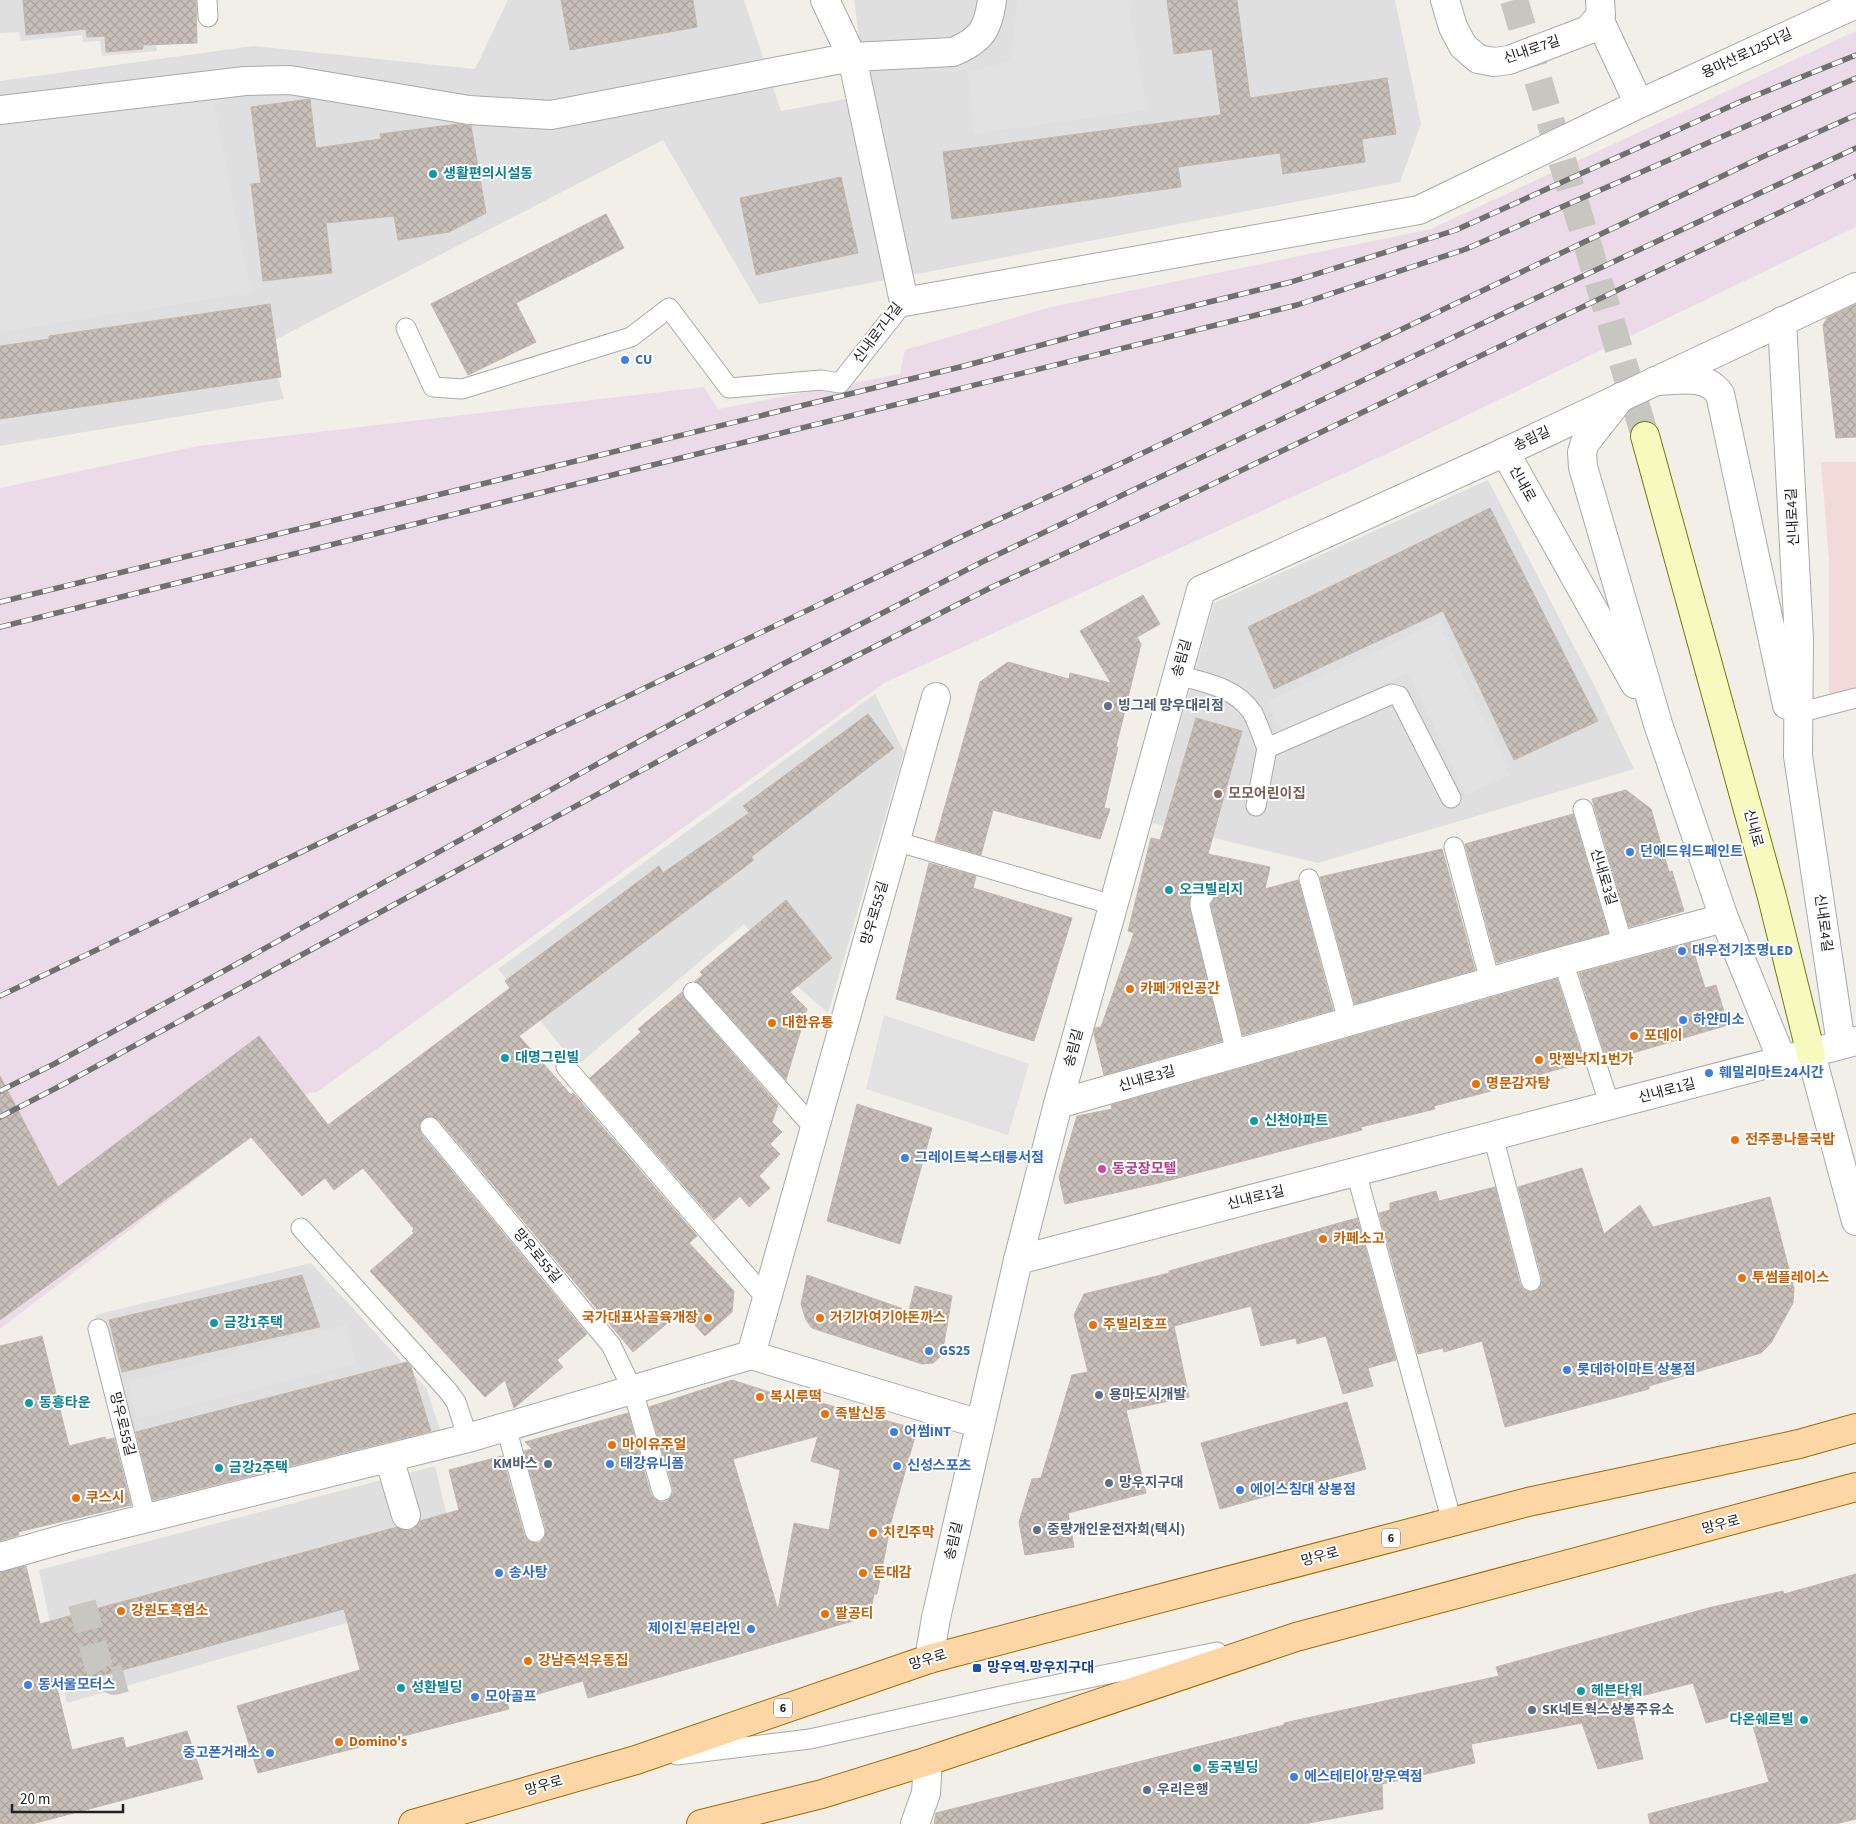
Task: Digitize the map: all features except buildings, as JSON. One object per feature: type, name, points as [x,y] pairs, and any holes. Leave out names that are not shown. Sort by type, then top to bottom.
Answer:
[{"type":"main road","name":"신내로","points":[[1646,436],[1772,897],[1811,1054]]},
{"type":"main road","name":"망우로","points":[[413,1824],[636,1760],[930,1659],[1528,1502],[1799,1444],[1856,1428]]},
{"type":"main road","name":"망우로","points":[[928,1761],[1296,1637],[1856,1487]]},
{"type":"main road","points":[[702,1824],[822,1794],[928,1761]]},
{"type":"street","name":"신내로7나길","points":[[825,0],[852,57],[904,302]]},
{"type":"street","points":[[0,110],[228,83],[290,80],[469,110],[551,115],[852,57],[953,52],[968,46],[980,37],[989,21],[992,0]]},
{"type":"street","name":"신내로7길","points":[[1445,0],[1453,27],[1463,46],[1478,59],[1494,62],[1509,60],[1588,30],[1599,10]]},
{"type":"street","name":"용마산로125다길","points":[[904,302],[1419,210],[1639,104],[1856,4]]},
{"type":"street","points":[[1599,10],[1639,104]]},
{"type":"street","name":"송림길","points":[[930,1659],[936,1618],[1018,1260],[1058,1104],[1201,590],[1504,452],[1856,287]]},
{"type":"street","name":"신내로4길","points":[[1782,321],[1799,639],[1798,756],[1849,1042]]},
{"type":"street","points":[[1655,381],[1703,380],[1716,387],[1720,394],[1798,756]]},
{"type":"street","points":[[1622,397],[1585,443],[1582,460],[1658,724],[1724,918],[1782,1060]]},
{"type":"street","name":"신내로","points":[[1504,452],[1658,724]]},
{"type":"street","name":"망우로55길","points":[[751,1355],[936,697]]},
{"type":"street","name":"신내로3길","points":[[1058,1104],[1563,961],[1724,918]]},
{"type":"street","name":"신내로1길","points":[[1018,1260],[1811,1054],[1849,1042]]},
{"type":"street","name":"신내로","points":[[1811,1054],[1856,1221]]},
{"type":"street","points":[[0,1558],[146,1518],[468,1438],[751,1355],[980,1424]]},
{"type":"street","points":[[389,1458],[406,1515]]},
{"type":"street","points":[[915,1824],[926,1793],[928,1761]]},
{"type":"lane","name":"신내로7나길","points":[[406,328],[433,387],[446,389],[462,388],[631,338],[669,308],[729,388],[821,380],[840,383],[904,302]]},
{"type":"lane","points":[[1177,675],[1231,692],[1252,713],[1267,748],[1256,806]]},
{"type":"lane","points":[[1267,748],[1392,694],[1399,696],[1404,702],[1451,798]]},
{"type":"lane","points":[[1798,713],[1856,698]]},
{"type":"lane","name":"신내로3길","points":[[1583,809],[1623,945]]},
{"type":"lane","points":[[895,841],[1113,905]]},
{"type":"lane","points":[[1454,847],[1490,982]]},
{"type":"lane","points":[[1309,879],[1348,1022]]},
{"type":"lane","points":[[1207,890],[1200,901],[1200,906],[1236,1054]]},
{"type":"lane","points":[[1563,961],[1610,1106]]},
{"type":"lane","points":[[693,992],[814,1128]]},
{"type":"lane","points":[[566,1067],[766,1298]]},
{"type":"lane","name":"망우로55길","points":[[430,1127],[611,1345],[633,1391],[662,1491]]},
{"type":"lane","points":[[1493,1136],[1531,1281]]},
{"type":"lane","points":[[1356,1172],[1452,1522]]},
{"type":"lane","points":[[301,1228],[448,1391],[456,1402],[468,1438]]},
{"type":"lane","name":"망우로55길","points":[[98,1329],[146,1518]]},
{"type":"lane","points":[[506,1427],[536,1532]]},
{"type":"lane","points":[[636,1760],[810,1739],[1010,1694],[1296,1637]]},
{"type":"shaded area","points":[[0,0],[152,0],[157,51],[102,56],[100,41],[83,42],[82,35],[21,41],[19,32],[0,33]]},
{"type":"shaded area","points":[[508,0],[744,0],[781,111],[867,95],[854,0],[1395,0],[1421,124],[1400,182],[759,304],[663,140],[269,343],[284,399],[0,446],[0,81],[253,46],[475,69]]},
{"type":"shaded area","points":[[1017,0],[1128,0],[1147,110],[973,134],[968,72],[1010,61]]},
{"type":"shaded area","points":[[1856,31],[1856,227],[1393,451],[884,683],[317,1092],[309,1093],[0,1329],[0,488],[198,446],[704,387],[718,409],[900,374],[905,350],[1051,307],[1431,229]]},
{"type":"shaded area","points":[[211,85],[251,293],[0,332],[0,109]]},
{"type":"shaded area","points":[[1821,462],[1856,462],[1856,688],[1829,695],[1829,561]]},
{"type":"shaded area","points":[[1488,480],[1596,689],[1634,769],[1318,863],[1152,823],[1214,603]]},
{"type":"shaded area","points":[[1438,622],[1510,775],[1466,795],[1408,673],[1282,731],[1268,701]]},
{"type":"shaded area","points":[[875,694],[904,752],[828,1013],[797,986],[744,924],[577,1066],[498,969]]},
{"type":"shaded area","points":[[884,1015],[1029,1064],[1008,1135],[866,1089]]},
{"type":"shaded area","points":[[311,1263],[426,1388],[442,1435],[148,1511],[95,1315]]},
{"type":"shaded area","points":[[346,1325],[356,1363],[137,1419],[127,1382]]},
{"type":"shaded area","points":[[435,1466],[465,1589],[67,1703],[39,1570]]},
{"type":"tunnel","points":[[1514,0],[1645,436]]},
{"type":"tunnel","points":[[82,1603],[98,1665],[104,1674],[114,1681],[125,1678]]},
{"type":"railway","points":[[0,602],[964,366],[1119,324],[1291,282],[1456,230],[1742,101],[1856,55]]},
{"type":"railway","points":[[0,627],[1297,305],[1466,249],[1856,78]]},
{"type":"railway","points":[[0,996],[967,534],[1122,463],[1760,158],[1856,115]]},
{"type":"railway","points":[[0,1091],[54,1064],[601,762],[783,664],[982,562],[1856,148]]},
{"type":"railway","points":[[0,1117],[795,687],[992,587],[1146,516],[1856,176]]},
{"type":"place","name":"생활편의시설동","points":[[433,174]]},
{"type":"place","name":"CU","points":[[625,360]]},
{"type":"place","name":"빙그레 망우대리점","points":[[1108,706]]},
{"type":"place","name":"모모어린이집","points":[[1218,794]]},
{"type":"place","name":"던에드워드페인트","points":[[1630,852]]},
{"type":"place","name":"오크빌리지","points":[[1169,890]]},
{"type":"place","name":"대우전기조명LED","points":[[1682,951]]},
{"type":"place","name":"카페 개인공간","points":[[1130,989]]},
{"type":"place","name":"하얀미소","points":[[1683,1020]]},
{"type":"place","name":"대한유통","points":[[772,1023]]},
{"type":"place","name":"포데이","points":[[1634,1036]]},
{"type":"place","name":"대명그린빌","points":[[505,1058]]},
{"type":"place","name":"맛찜낙지1번가","points":[[1539,1060]]},
{"type":"place","name":"훼밀리마트24시간","points":[[1709,1073]]},
{"type":"place","name":"명문감자탕","points":[[1476,1084]]},
{"type":"place","name":"신천아파트","points":[[1254,1121]]},
{"type":"place","name":"전주콩나물국밥","points":[[1735,1140]]},
{"type":"place","name":"그레이트북스태릉서점","points":[[905,1158]]},
{"type":"place","name":"동궁장모텔","points":[[1102,1169]]},
{"type":"place","name":"카페소고","points":[[1323,1239]]},
{"type":"place","name":"투썸플레이스","points":[[1742,1278]]},
{"type":"place","name":"국가대표사골육개장","points":[[708,1318]]},
{"type":"place","name":"거기가여기야돈까스","points":[[820,1318]]},
{"type":"place","name":"금강1주택","points":[[214,1323]]},
{"type":"place","name":"주빌리호프","points":[[1093,1325]]},
{"type":"place","name":"GS25","points":[[929,1351]]},
{"type":"place","name":"롯데하이마트 상봉점","points":[[1567,1370]]},
{"type":"place","name":"용마도시개발","points":[[1099,1395]]},
{"type":"place","name":"복시루떡","points":[[760,1397]]},
{"type":"place","name":"동흥타운","points":[[29,1403]]},
{"type":"place","name":"족발신동","points":[[825,1414]]},
{"type":"place","name":"어썸INT","points":[[894,1432]]},
{"type":"place","name":"마이유주얼","points":[[612,1445]]},
{"type":"place","name":"KM바스","points":[[548,1464]]},
{"type":"place","name":"태강유니폼","points":[[610,1464]]},
{"type":"place","name":"신성스포츠","points":[[897,1466]]},
{"type":"place","name":"금강2주택","points":[[219,1468]]},
{"type":"place","name":"망우지구대","points":[[1109,1483]]},
{"type":"place","name":"에이스침대 상봉점","points":[[1240,1490]]},
{"type":"place","name":"쿠스시","points":[[76,1498]]},
{"type":"place","name":"중량개인운전자회(택시)","points":[[1037,1530]]},
{"type":"place","name":"치킨주막","points":[[873,1533]]},
{"type":"place","name":"송사탕","points":[[499,1573]]},
{"type":"place","name":"돈대감","points":[[863,1573]]},
{"type":"place","name":"강원도흑염소","points":[[121,1611]]},
{"type":"place","name":"팔공티","points":[[825,1614]]},
{"type":"place","name":"제이진 뷰티라인","points":[[751,1629]]},
{"type":"place","name":"강남즉석우동집","points":[[528,1661]]},
{"type":"place","name":"망우역.망우지구대","points":[[977,1668]]},
{"type":"place","name":"동서울모터스","points":[[28,1685]]},
{"type":"place","name":"성환빌딩","points":[[401,1688]]},
{"type":"place","name":"헤븐타워","points":[[1581,1691]]},
{"type":"place","name":"모아골프","points":[[475,1697]]},
{"type":"place","name":"SK네트웍스상봉주유소","points":[[1532,1710]]},
{"type":"place","name":"다온쉐르빌","points":[[1804,1720]]},
{"type":"place","name":"Domino's","points":[[339,1742]]},
{"type":"place","name":"중고폰거래소","points":[[270,1753]]},
{"type":"place","name":"동국빌딩","points":[[1197,1768]]},
{"type":"place","name":"에스테티아 망우역점","points":[[1294,1777]]},
{"type":"place","name":"우리은행","points":[[1147,1790]]}]
